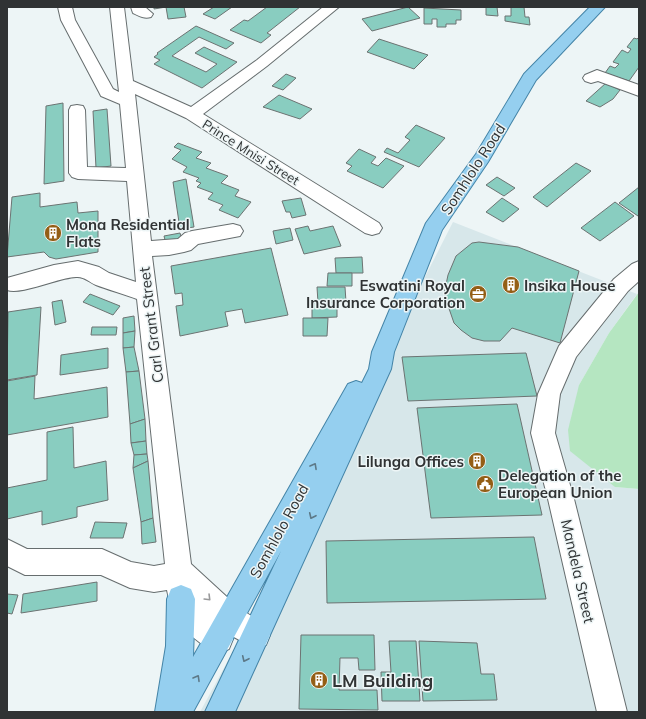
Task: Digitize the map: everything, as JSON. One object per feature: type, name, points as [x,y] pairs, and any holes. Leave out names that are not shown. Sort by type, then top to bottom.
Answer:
[{"type":"main road","name":"Somhlolo Road","points":[[220,712],[380,369],[383,352],[433,228],[482,158],[530,77],[598,7]]},
{"type":"main road","name":"Somhlolo Road","points":[[177,712],[225,629],[362,380],[371,365],[383,352]]},
{"type":"main road","points":[[170,712],[180,646],[181,599]]},
{"type":"street","name":"Prince Mnisi Street","points":[[65,7],[68,20],[107,92],[116,97],[126,92],[192,114],[372,228]]},
{"type":"street","name":"Carl Grant Street","points":[[117,7],[136,175],[142,250],[181,599]]},
{"type":"street","points":[[192,114],[332,7]]},
{"type":"street","points":[[591,78],[597,75],[639,91]]},
{"type":"street","points":[[77,110],[78,173],[136,175]]},
{"type":"street","points":[[142,250],[184,245],[192,238],[233,231]]},
{"type":"street","name":"Mandela Street","points":[[612,712],[561,499],[543,433],[549,394],[567,352],[621,285],[639,269]]},
{"type":"street","points":[[14,284],[54,273],[78,270],[92,273],[102,279],[148,294]]},
{"type":"street","points":[[7,552],[25,562],[102,562],[130,575],[154,579],[166,577],[179,571],[225,629]]},
{"type":"street","points":[[181,599],[193,620],[201,628],[225,629],[256,635]]},
{"type":"shaded area","points":[[453,222],[637,294],[609,333],[579,385],[615,487],[639,489],[639,712],[200,712],[251,618]]},
{"type":"green space","points":[[639,292],[639,489],[615,487],[570,451],[568,430],[579,385],[609,333]]},
{"type":"building","points":[[154,7],[166,7],[154,9]]},
{"type":"building","points":[[166,7],[184,7],[186,17],[168,19]]},
{"type":"building","points":[[214,7],[232,7],[215,19],[203,14]]},
{"type":"building","points":[[267,7],[300,7],[267,33],[271,35],[261,43],[230,30],[244,20],[248,21]]},
{"type":"building","points":[[408,7],[420,18],[372,31],[362,19]]},
{"type":"building","points":[[486,7],[497,7],[498,16],[486,15]]},
{"type":"building","points":[[511,7],[524,7],[525,17],[529,17],[530,25],[505,21],[505,16],[511,16]]},
{"type":"building","points":[[424,8],[461,10],[461,20],[456,20],[456,24],[446,24],[446,27],[437,27],[437,19],[432,19],[432,24],[424,24]]},
{"type":"building","points":[[196,26],[234,43],[226,49],[199,37],[172,56],[206,72],[217,64],[195,53],[204,47],[237,62],[202,88],[154,64],[160,60],[154,57],[158,54],[157,53]]},
{"type":"building","points":[[639,37],[639,67],[629,81],[605,73],[610,66],[615,68],[619,64],[613,62],[622,50],[628,53],[631,49],[627,47],[634,38],[637,39]]},
{"type":"building","points":[[379,39],[428,55],[414,69],[367,52]]},
{"type":"building","points":[[286,74],[296,78],[283,90],[272,86]]},
{"type":"building","points":[[606,83],[620,90],[613,99],[600,107],[586,101]]},
{"type":"building","points":[[279,95],[312,109],[300,119],[263,107]]},
{"type":"building","points":[[63,103],[64,181],[44,184],[46,106]]},
{"type":"building","points":[[107,109],[111,166],[96,168],[93,111]]},
{"type":"building","points":[[416,125],[445,138],[419,167],[384,152],[387,148],[398,153],[410,140],[405,137]]},
{"type":"building","points":[[178,143],[202,152],[196,158],[211,163],[206,168],[228,176],[221,183],[239,190],[235,196],[251,202],[238,218],[219,210],[223,205],[208,199],[213,193],[197,187],[201,183],[196,181],[199,178],[183,172],[187,167],[172,159],[181,150],[174,147]]},
{"type":"building","points":[[359,149],[376,157],[371,163],[378,166],[386,158],[404,166],[383,188],[347,171],[352,166],[346,163]]},
{"type":"building","points":[[576,163],[591,171],[547,207],[533,197]]},
{"type":"building","points":[[497,177],[515,188],[504,196],[486,185]]},
{"type":"building","points":[[186,179],[194,227],[180,229],[173,182]]},
{"type":"building","points":[[639,187],[639,216],[638,216],[619,203]]},
{"type":"building","name":"Mona Residential Flats","points":[[40,193],[40,207],[77,202],[78,213],[98,211],[98,252],[56,259],[49,257],[44,252],[7,257],[12,197]]},
{"type":"building","points":[[301,198],[306,215],[292,218],[290,212],[286,212],[282,201]]},
{"type":"building","points":[[502,198],[519,209],[503,222],[486,212]]},
{"type":"building","points":[[615,202],[634,216],[600,241],[581,228]]},
{"type":"building","points":[[308,226],[310,231],[333,226],[341,246],[304,254],[295,229]]},
{"type":"building","points":[[290,228],[293,240],[276,244],[273,231]]},
{"type":"building","points":[[180,233],[183,244],[167,248],[164,236]]},
{"type":"building","name":"Insika House","points":[[479,242],[518,247],[579,271],[560,343],[512,328],[500,341],[484,341],[472,338],[454,323],[444,294],[448,275],[456,256],[472,243]]},
{"type":"building","points":[[271,248],[288,315],[245,323],[242,309],[225,312],[228,326],[180,336],[176,306],[183,305],[182,293],[175,294],[171,266]]},
{"type":"building","points":[[362,257],[363,273],[336,273],[335,258]]},
{"type":"building","points":[[328,273],[352,273],[352,286],[327,286]]},
{"type":"building","points":[[317,287],[345,287],[346,302],[318,303]]},
{"type":"building","points":[[90,294],[120,306],[113,315],[83,302]]},
{"type":"building","points":[[62,300],[66,322],[55,325],[52,302]]},
{"type":"building","points":[[337,302],[337,317],[312,318],[312,303]]},
{"type":"building","points":[[41,307],[37,375],[7,380],[8,312]]},
{"type":"building","points":[[134,316],[135,331],[123,333],[123,318]]},
{"type":"building","points":[[303,318],[328,318],[327,336],[303,336]]},
{"type":"building","points":[[92,327],[117,327],[116,335],[91,335]]},
{"type":"building","points":[[135,331],[134,347],[123,348],[123,333]]},
{"type":"building","points":[[134,347],[139,371],[126,372],[123,348]]},
{"type":"building","points":[[108,348],[108,368],[60,375],[61,355]]},
{"type":"building","points":[[526,353],[537,396],[408,401],[402,357]]},
{"type":"building","points":[[139,371],[145,419],[130,424],[126,372]]},
{"type":"building","points":[[35,376],[34,399],[107,387],[108,417],[7,435],[7,381]]},
{"type":"building","name":"Lilunga Offices","points":[[517,404],[542,515],[431,518],[417,408]]},
{"type":"building","points":[[145,419],[146,441],[131,443],[130,424]]},
{"type":"building","points":[[73,427],[74,468],[106,461],[108,500],[77,507],[77,517],[42,525],[42,511],[7,519],[7,488],[47,480],[47,432]]},
{"type":"building","points":[[146,441],[147,454],[134,455],[131,443]]},
{"type":"building","points":[[147,454],[148,461],[133,468],[134,455]]},
{"type":"building","points":[[148,461],[153,518],[141,522],[133,468]]},
{"type":"building","points":[[153,518],[156,542],[142,544],[141,522]]},
{"type":"building","points":[[95,522],[127,523],[123,538],[90,538]]},
{"type":"building","points":[[534,537],[546,599],[327,603],[326,541]]},
{"type":"building","points":[[97,582],[97,601],[21,613],[23,594]]},
{"type":"building","points":[[7,594],[18,595],[12,614],[7,613]]},
{"type":"building","name":"LM Building","points":[[301,635],[374,635],[375,670],[359,670],[358,658],[340,658],[339,690],[377,690],[378,710],[299,709]]},
{"type":"building","points":[[389,641],[416,641],[420,701],[382,701],[381,672],[391,672]]},
{"type":"building","points":[[419,641],[477,643],[481,674],[494,674],[497,700],[423,701]]},
{"type":"place","name":"Mona Residential Flats","points":[[53,233]]},
{"type":"place","name":"Insika House","points":[[511,285]]},
{"type":"place","name":"Eswatini Royal Insurance Corporation","points":[[478,294]]},
{"type":"place","name":"Lilunga Offices","points":[[477,461]]},
{"type":"place","name":"Delegation of the European Union","points":[[485,484]]},
{"type":"place","name":"LM Building","points":[[319,680]]}]
